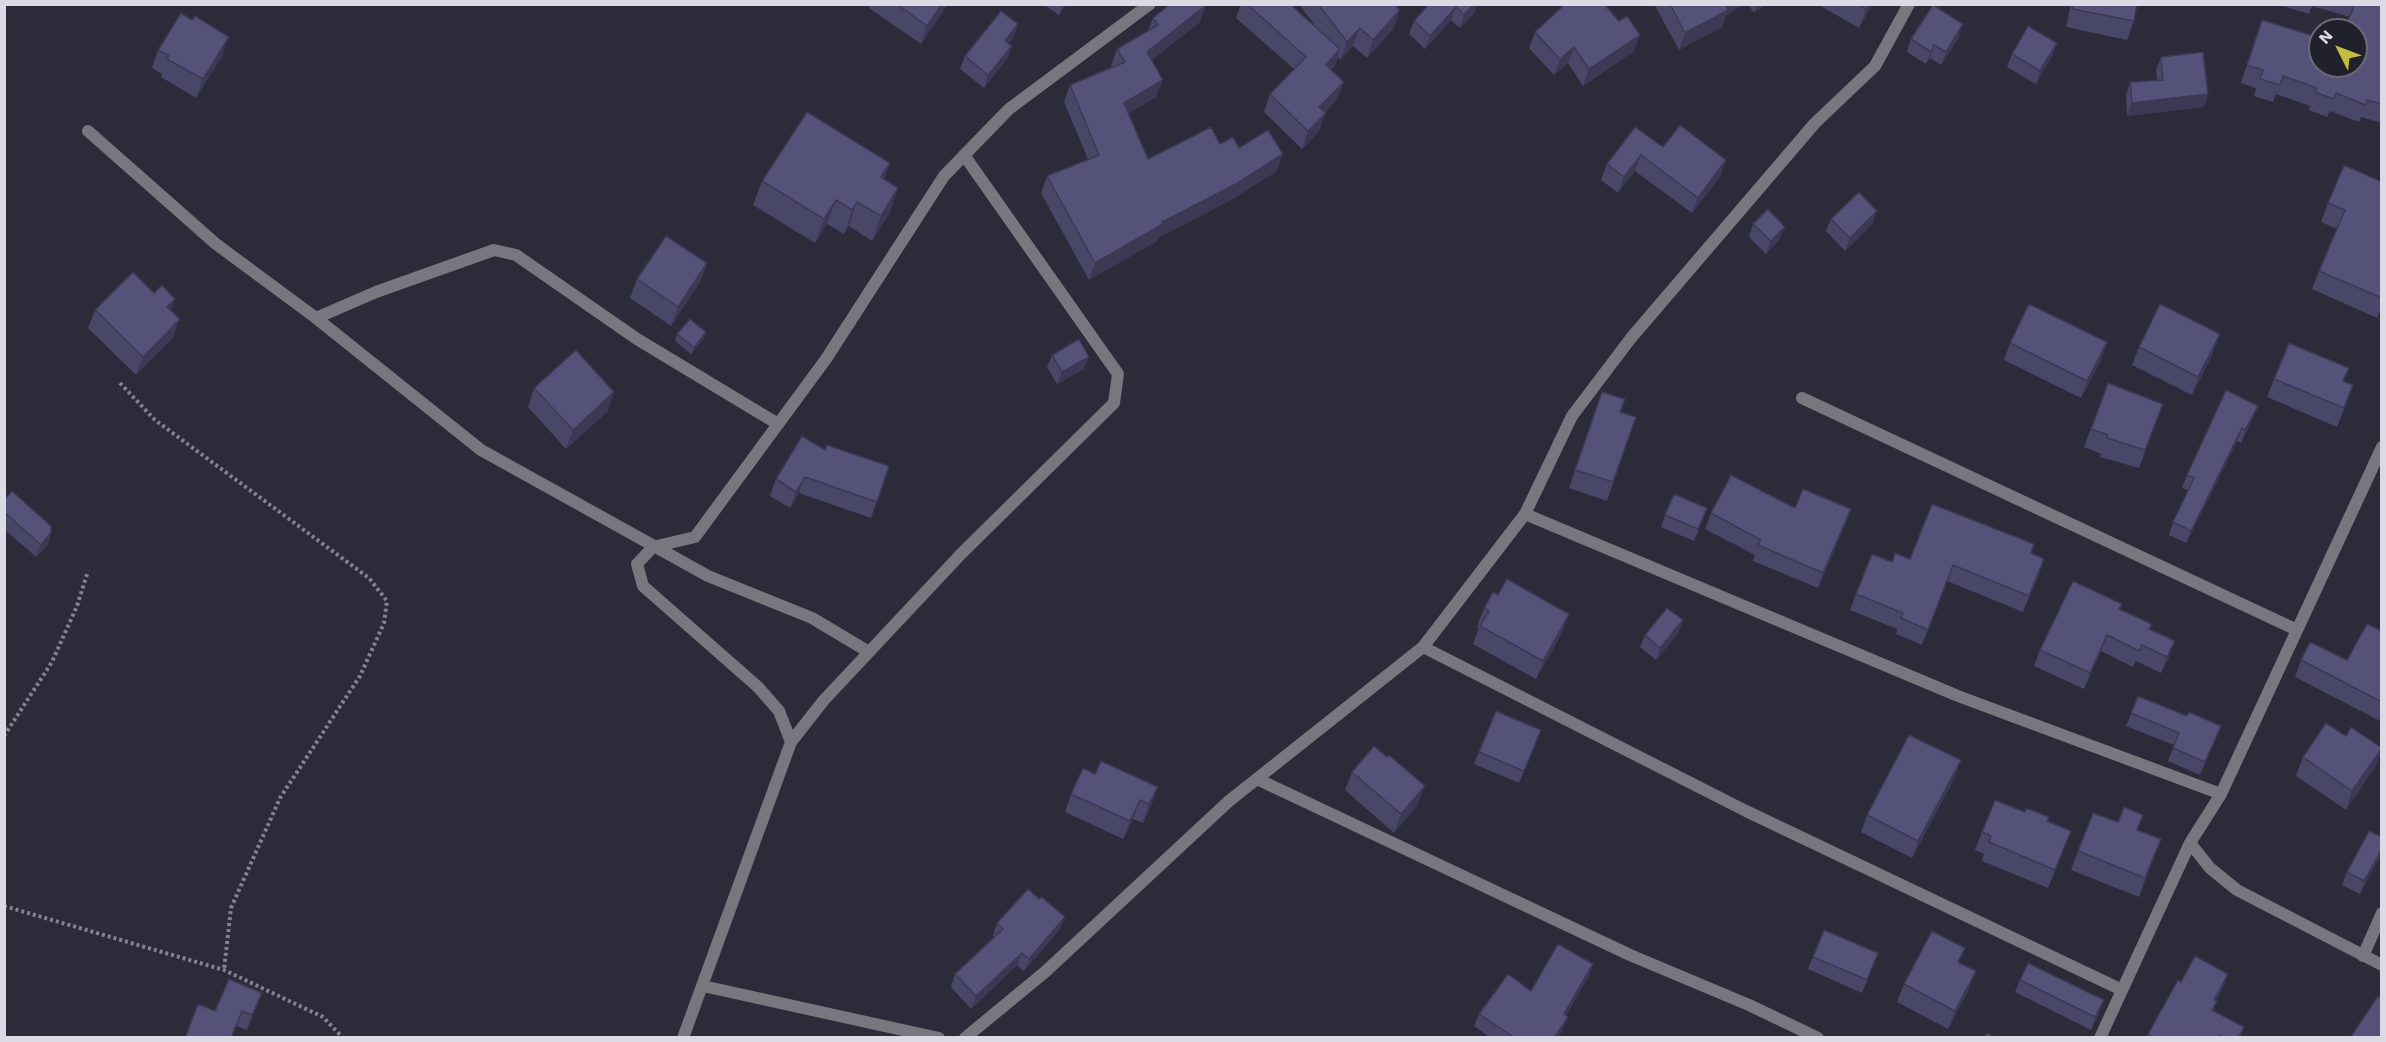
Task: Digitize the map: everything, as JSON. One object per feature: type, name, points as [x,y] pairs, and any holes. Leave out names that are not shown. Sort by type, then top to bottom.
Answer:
[{"type":"street","points":[[791,742],[778,711],[758,687],[643,585],[638,564],[653,547],[695,537],[826,359],[944,176],[1009,109],[1150,4]]},
{"type":"street","points":[[965,1038],[1045,972],[1229,801],[1423,647],[1525,513],[1572,416],[1631,338],[1815,123],[1875,66],[1909,4]]},
{"type":"street","points":[[88,131],[216,244],[316,318],[481,450],[708,576],[812,618],[869,652]]},
{"type":"street","points":[[683,1038],[791,742],[824,700],[962,554],[1114,403],[1118,374],[964,155]]},
{"type":"street","points":[[316,318],[376,291],[494,250],[516,255],[637,339],[778,424]]},
{"type":"street","points":[[1802,398],[2297,630]]},
{"type":"street","points":[[2100,1038],[2190,843],[2221,794],[2382,447]]},
{"type":"street","points":[[1525,513],[1958,696],[2221,794]]},
{"type":"street","points":[[1423,647],[1746,811],[2122,990]]},
{"type":"street","points":[[1257,779],[1630,955],[1749,1005],[1818,1038]]},
{"type":"street","points":[[2190,843],[2210,868],[2237,890],[2382,965]]},
{"type":"street","points":[[2363,956],[2382,913]]},
{"type":"street","points":[[703,986],[939,1038]]},
{"type":"path","points":[[120,383],[155,420],[369,578],[387,601],[384,623],[360,675],[275,808],[231,908],[224,970]]},
{"type":"path","points":[[4,736],[52,662],[77,606],[88,571]]},
{"type":"path","points":[[4,906],[224,970],[323,1017],[344,1038]]},
{"type":"building","points":[[897,4],[942,4],[927,26]]},
{"type":"building","points":[[1170,4],[1206,5],[1147,52],[1163,80],[1124,103],[1148,159],[1211,127],[1220,144],[1233,137],[1239,148],[1268,130],[1283,154],[1236,184],[1162,222],[1163,224],[1095,263],[1047,176],[1099,155],[1070,85],[1125,62],[1117,49],[1158,25],[1153,18]]},
{"type":"building","points":[[1247,4],[1290,4],[1340,49],[1326,65],[1344,82],[1319,107],[1326,113],[1308,131],[1270,94],[1306,57]]},
{"type":"building","points":[[1318,4],[1394,4],[1400,10],[1373,40],[1360,28],[1347,42]]},
{"type":"building","points":[[1429,4],[1474,4],[1464,15],[1456,7],[1430,36],[1414,21]]},
{"type":"building","points":[[1565,4],[1604,4],[1619,21],[1627,16],[1640,35],[1589,69],[1574,47],[1560,59],[1535,32]]},
{"type":"building","points":[[1670,4],[1725,4],[1728,10],[1685,33]]},
{"type":"building","points":[[1857,4],[1869,4],[1866,9]]},
{"type":"building","points":[[2073,4],[2137,4],[2134,21],[2073,9]]},
{"type":"building","points":[[2355,4],[2382,4],[2382,104],[2367,100],[2365,105],[2336,93],[2333,99],[2315,92],[2317,88],[2283,76],[2280,85],[2260,79],[2263,70],[2247,65],[2262,20],[2308,34],[2308,78],[2368,78],[2368,18],[2349,18]]},
{"type":"building","points":[[1933,5],[1963,24],[1946,52],[1934,45],[1931,52],[1911,39]]},
{"type":"building","points":[[1001,11],[1018,24],[1005,41],[1012,46],[988,75],[965,56]]},
{"type":"building","points":[[181,13],[192,20],[195,16],[229,37],[203,79],[167,59],[169,56],[158,50]]},
{"type":"building","points":[[2028,26],[2057,43],[2040,71],[2012,54]]},
{"type":"building","points":[[2203,52],[2208,94],[2132,103],[2130,82],[2163,80],[2161,57]]},
{"type":"building","points":[[807,112],[890,163],[881,177],[898,188],[881,216],[857,202],[852,210],[836,200],[824,219],[762,181]]},
{"type":"building","points":[[1680,125],[1726,160],[1698,198],[1641,155],[1624,177],[1607,164],[1635,127],[1663,147]]},
{"type":"building","points":[[2344,165],[2382,182],[2382,298],[2319,271],[2345,210],[2328,203]]},
{"type":"building","points":[[1859,192],[1877,211],[1850,238],[1831,219]]},
{"type":"building","points":[[1768,209],[1785,227],[1771,241],[1753,224]]},
{"type":"building","points":[[666,236],[707,263],[678,307],[637,279]]},
{"type":"building","points":[[133,272],[154,293],[162,285],[175,299],[167,307],[180,319],[143,357],[95,310]]},
{"type":"building","points":[[2029,304],[2107,342],[2087,381],[2010,343]]},
{"type":"building","points":[[2160,304],[2220,334],[2198,377],[2139,347]]},
{"type":"building","points":[[690,319],[706,332],[694,348],[677,334]]},
{"type":"building","points":[[1079,339],[1089,357],[1062,372],[1052,355]]},
{"type":"building","points":[[2289,343],[2349,368],[2343,381],[2353,385],[2344,408],[2274,379]]},
{"type":"building","points":[[576,350],[614,392],[573,430],[534,388]]},
{"type":"building","points":[[2108,383],[2163,404],[2145,450],[2107,438],[2108,435],[2091,429]]},
{"type":"building","points":[[2226,390],[2258,406],[2245,430],[2242,428],[2191,531],[2173,522],[2194,478],[2187,475]]},
{"type":"building","points":[[1602,392],[1625,399],[1620,412],[1636,417],[1613,482],[1575,470]]},
{"type":"building","points":[[802,436],[825,450],[827,445],[889,466],[877,502],[805,477],[796,492],[776,479]]},
{"type":"building","points":[[1731,475],[1795,508],[1803,489],[1851,509],[1823,573],[1758,545],[1761,540],[1711,513]]},
{"type":"building","points":[[12,491],[51,526],[51,533],[41,545],[4,512],[4,500]]},
{"type":"building","points":[[1674,494],[1707,508],[1698,529],[1665,515]]},
{"type":"building","points":[[1932,504],[2034,544],[2031,553],[2044,559],[2029,596],[1953,565],[1928,630],[1901,618],[1903,613],[1856,594],[1872,554],[1892,562],[1895,553],[1910,559]]},
{"type":"building","points":[[1507,579],[1569,614],[1543,661],[1480,626],[1489,611],[1484,608],[1493,592],[1498,595]]},
{"type":"building","points":[[2073,581],[2122,604],[2119,609],[2152,624],[2149,629],[2175,641],[2167,657],[2142,645],[2139,651],[2107,635],[2090,673],[2040,650]]},
{"type":"building","points":[[1667,608],[1683,620],[1660,648],[1645,635]]},
{"type":"building","points":[[2367,624],[2382,631],[2382,702],[2301,660],[2310,642],[2347,660]]},
{"type":"building","points":[[2138,696],[2187,716],[2189,712],[2221,726],[2205,762],[2173,748],[2179,733],[2131,713]]},
{"type":"building","points":[[1496,711],[1541,730],[1524,771],[1479,752]]},
{"type":"building","points":[[2326,723],[2346,736],[2351,727],[2382,748],[2352,791],[2303,757]]},
{"type":"building","points":[[1909,735],[1961,760],[1918,841],[1867,815]]},
{"type":"building","points":[[1374,746],[1387,757],[1389,755],[1425,786],[1401,814],[1352,772]]},
{"type":"building","points":[[1101,761],[1158,787],[1149,804],[1140,800],[1130,821],[1071,794],[1083,768],[1095,774]]},
{"type":"building","points":[[1995,800],[2025,812],[2026,808],[2049,817],[2047,821],[2071,831],[2055,870],[1989,842],[1991,836],[1982,832]]},
{"type":"building","points":[[2124,807],[2143,815],[2137,830],[2161,839],[2145,878],[2078,851],[2093,813],[2118,822]]},
{"type":"building","points":[[2369,831],[2382,837],[2382,849],[2364,881],[2347,872]]},
{"type":"building","points":[[1028,889],[1039,899],[1042,897],[1065,917],[1029,959],[1022,953],[976,996],[955,974],[1003,929],[997,923]]},
{"type":"building","points":[[1824,930],[1878,953],[1867,980],[1813,957]]},
{"type":"building","points":[[1932,931],[1965,948],[1958,962],[1976,971],[1955,1011],[1904,984]]},
{"type":"building","points":[[1558,944],[1593,964],[1564,1014],[1568,1017],[1554,1038],[1515,1038],[1479,1014],[1508,974],[1531,991]]},
{"type":"building","points":[[2195,956],[2228,974],[2214,1000],[2217,1002],[2212,1010],[2244,1027],[2238,1038],[2223,1038],[2219,1035],[2218,1038],[2155,1038],[2148,1034],[2178,980],[2181,982]]},
{"type":"building","points":[[2028,963],[2104,1000],[2095,1017],[2020,980]]},
{"type":"building","points":[[229,979],[262,993],[252,1015],[242,1011],[231,1038],[185,1038],[198,1004],[215,1011]]},
{"type":"building","points":[[2378,996],[2382,999],[2382,1038],[2350,1038]]},
{"type":"building","points":[[1987,1033],[1997,1038],[1984,1038]]}]
